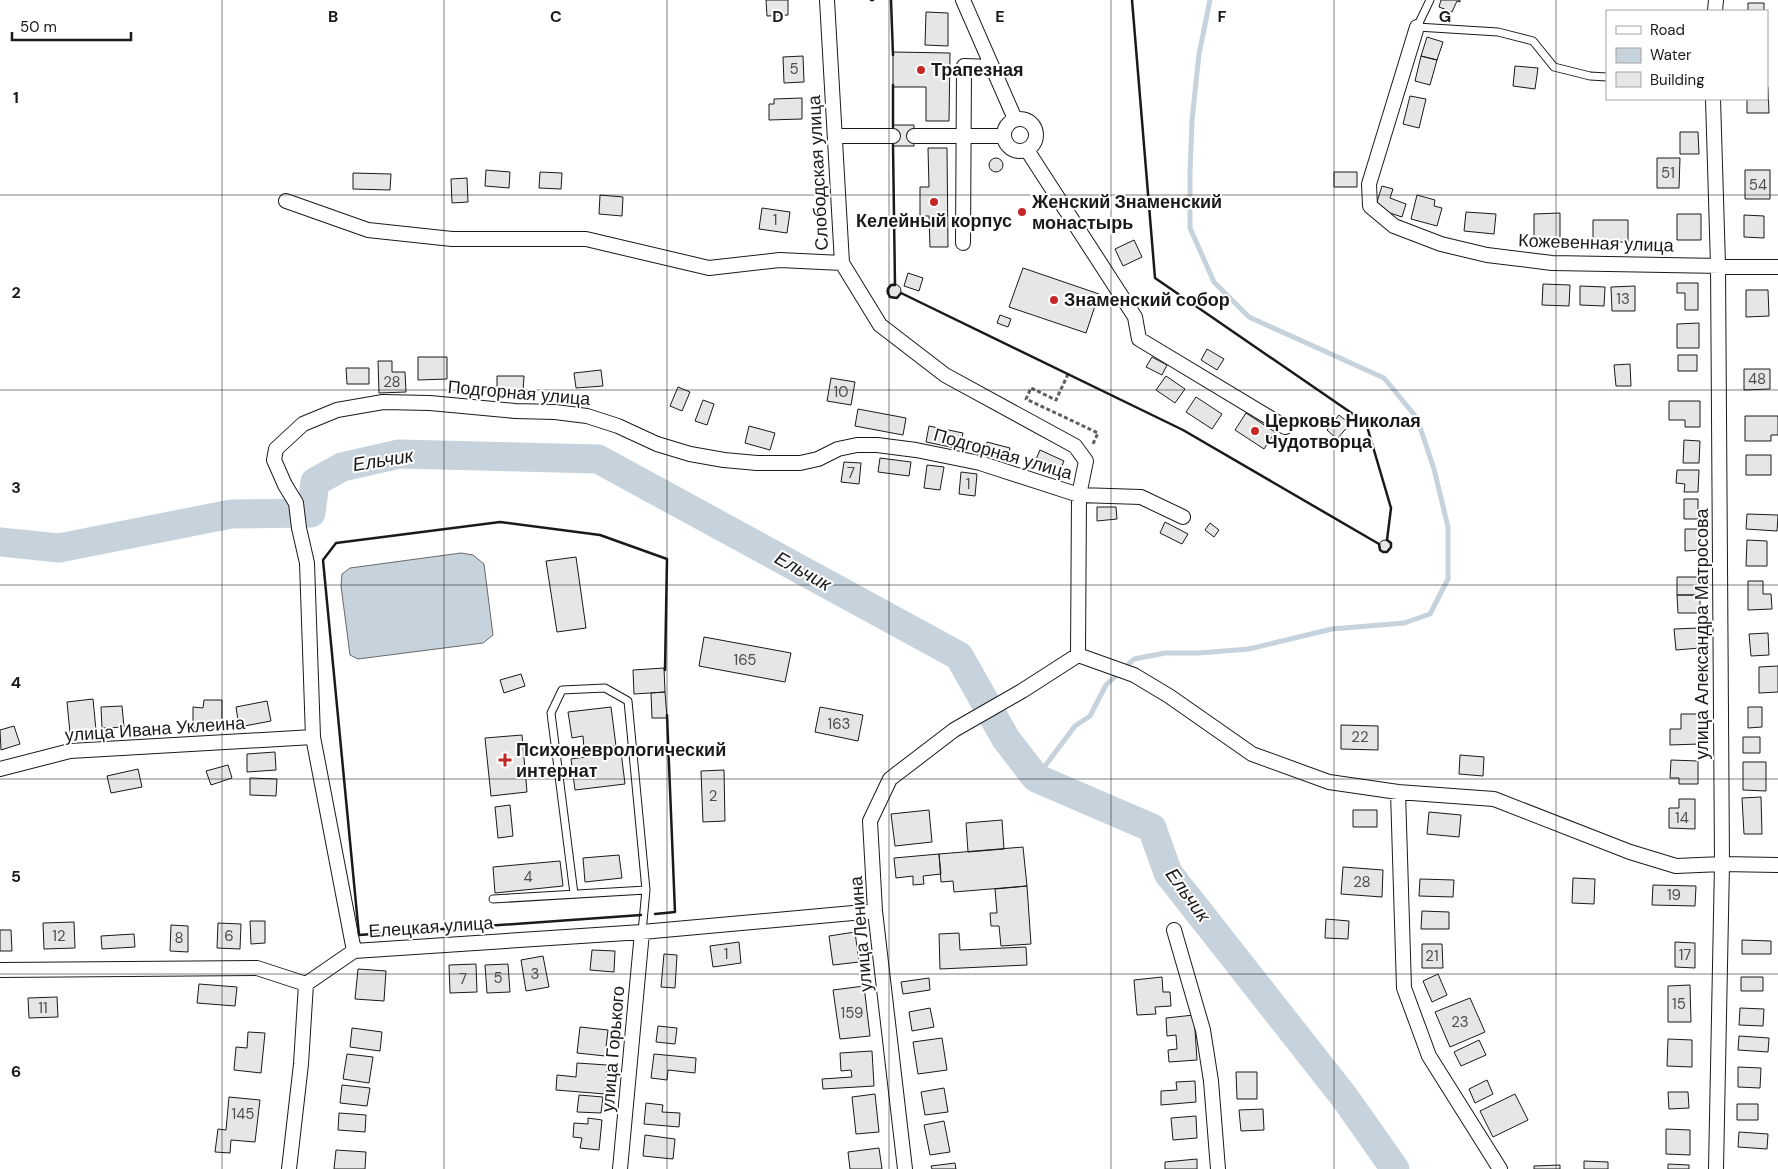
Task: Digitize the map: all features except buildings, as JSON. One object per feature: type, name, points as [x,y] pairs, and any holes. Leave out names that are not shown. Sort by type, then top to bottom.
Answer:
[{"type":"street","name":"Слободская улица","points":[[827,0],[842,263],[880,325],[945,375],[1075,446],[1086,461]]},
{"type":"street","points":[[963,0],[1015,120]]},
{"type":"street","name":"Кожевенная улица","points":[[1417,27],[1369,184],[1370,206],[1394,226],[1441,244],[1488,255],[1532,262],[1778,267]]},
{"type":"street","points":[[963,243],[964,66],[992,67]]},
{"type":"street","name":"улица Александра Матросова","points":[[1712,100],[1718,265],[1722,864],[1716,1169]]},
{"type":"street","points":[[1015,120],[1029,122],[1036,131],[1035,142],[1027,150],[1016,151],[1011,149],[1007,146],[1003,136],[1006,126],[1015,120]]},
{"type":"street","points":[[835,136],[893,136]]},
{"type":"street","points":[[914,136],[1003,136]]},
{"type":"street","points":[[1027,150],[1135,317],[1139,339],[1285,427]]},
{"type":"street","points":[[286,201],[368,230],[443,238],[586,239],[710,268],[780,260],[842,263]]},
{"type":"street","name":"Подгорная улица","points":[[354,951],[313,737],[307,563],[299,528],[296,503],[285,485],[274,460],[276,449],[303,424],[336,410],[383,402],[430,403],[588,416],[618,426],[657,444],[690,454],[732,461],[800,463],[818,459],[838,449],[856,445],[877,445],[916,450],[980,464],[1079,496],[1141,497],[1183,517]]},
{"type":"street","points":[[1086,461],[1079,496],[1078,655],[1134,675],[1169,696],[1252,754],[1328,782],[1398,792],[1494,799],[1630,852],[1676,866],[1722,864],[1778,865]]},
{"type":"street","name":"улица Ленина","points":[[905,1169],[875,911],[870,821],[890,779],[954,730],[1022,691],[1078,655]]},
{"type":"street","name":"улица Ивана Уклеина","points":[[0,769],[70,751],[313,737]]},
{"type":"street","points":[[1398,792],[1404,988],[1429,1056],[1500,1169]]},
{"type":"street","name":"Елецкая улица","points":[[306,984],[354,951],[642,932],[875,911]]},
{"type":"street","points":[[1174,930],[1203,1030],[1211,1082],[1218,1169]]},
{"type":"street","name":"улица Горького","points":[[620,1169],[642,932]]},
{"type":"street","points":[[0,970],[257,968],[306,984],[301,1064],[289,1169]]},
{"type":"lane","points":[[1430,0],[1417,27],[1498,32],[1533,41],[1554,67],[1590,76],[1606,77]]},
{"type":"lane","points":[[574,894],[551,713],[562,690],[605,688],[628,701],[646,890],[642,932]]},
{"type":"lane","points":[[493,899],[646,890]]},
{"type":"path","points":[[1068,374],[1056,400],[1031,388],[1026,399],[1098,433],[1086,461]]},
{"type":"water","points":[[461,553],[473,555],[484,564],[493,635],[483,643],[358,659],[350,655],[341,586],[342,574],[350,568]]},
{"type":"waterway","points":[[1036,778],[1075,726],[1090,716],[1106,685],[1134,659],[1165,653],[1199,653],[1249,649],[1332,629],[1404,623],[1430,614],[1448,579],[1448,527],[1434,469],[1417,418],[1384,378],[1249,317],[1214,282],[1190,228],[1192,120],[1199,54],[1210,0]]},
{"type":"waterway","name":"Ельчик","points":[[0,542],[59,548],[231,514],[311,513],[315,482],[342,467],[399,454],[598,459],[959,656],[1006,739],[1036,778],[1152,828],[1168,873],[1345,1098],[1395,1169]]},
{"type":"wall","points":[[891,0],[893,55]]},
{"type":"wall","points":[[893,145],[895,285],[891,285],[888,289],[890,297],[897,298],[901,293],[1183,430],[1379,544],[1380,550],[1387,552],[1391,547],[1391,543],[1387,540],[1391,508],[1366,423],[1155,278],[1132,0]]},
{"type":"wall","points":[[893,85],[893,127]]},
{"type":"wall","points":[[641,915],[359,935],[323,560],[336,543],[500,522],[600,535],[667,559],[665,670]]},
{"type":"wall","points":[[655,914],[675,912],[667,715]]},
{"type":"place","name":"Трапезная","points":[[921,70]]},
{"type":"place","name":"Келейный корпус","points":[[934,202]]},
{"type":"place","name":"Женский Знаменский монастырь","points":[[1022,212]]},
{"type":"place","name":"Знаменский собор","points":[[1054,300]]},
{"type":"place","name":"Церковь Николая Чудотворца","points":[[1255,431]]},
{"type":"place","name":"Психоневрологический интернат","points":[[505,760]]}]
